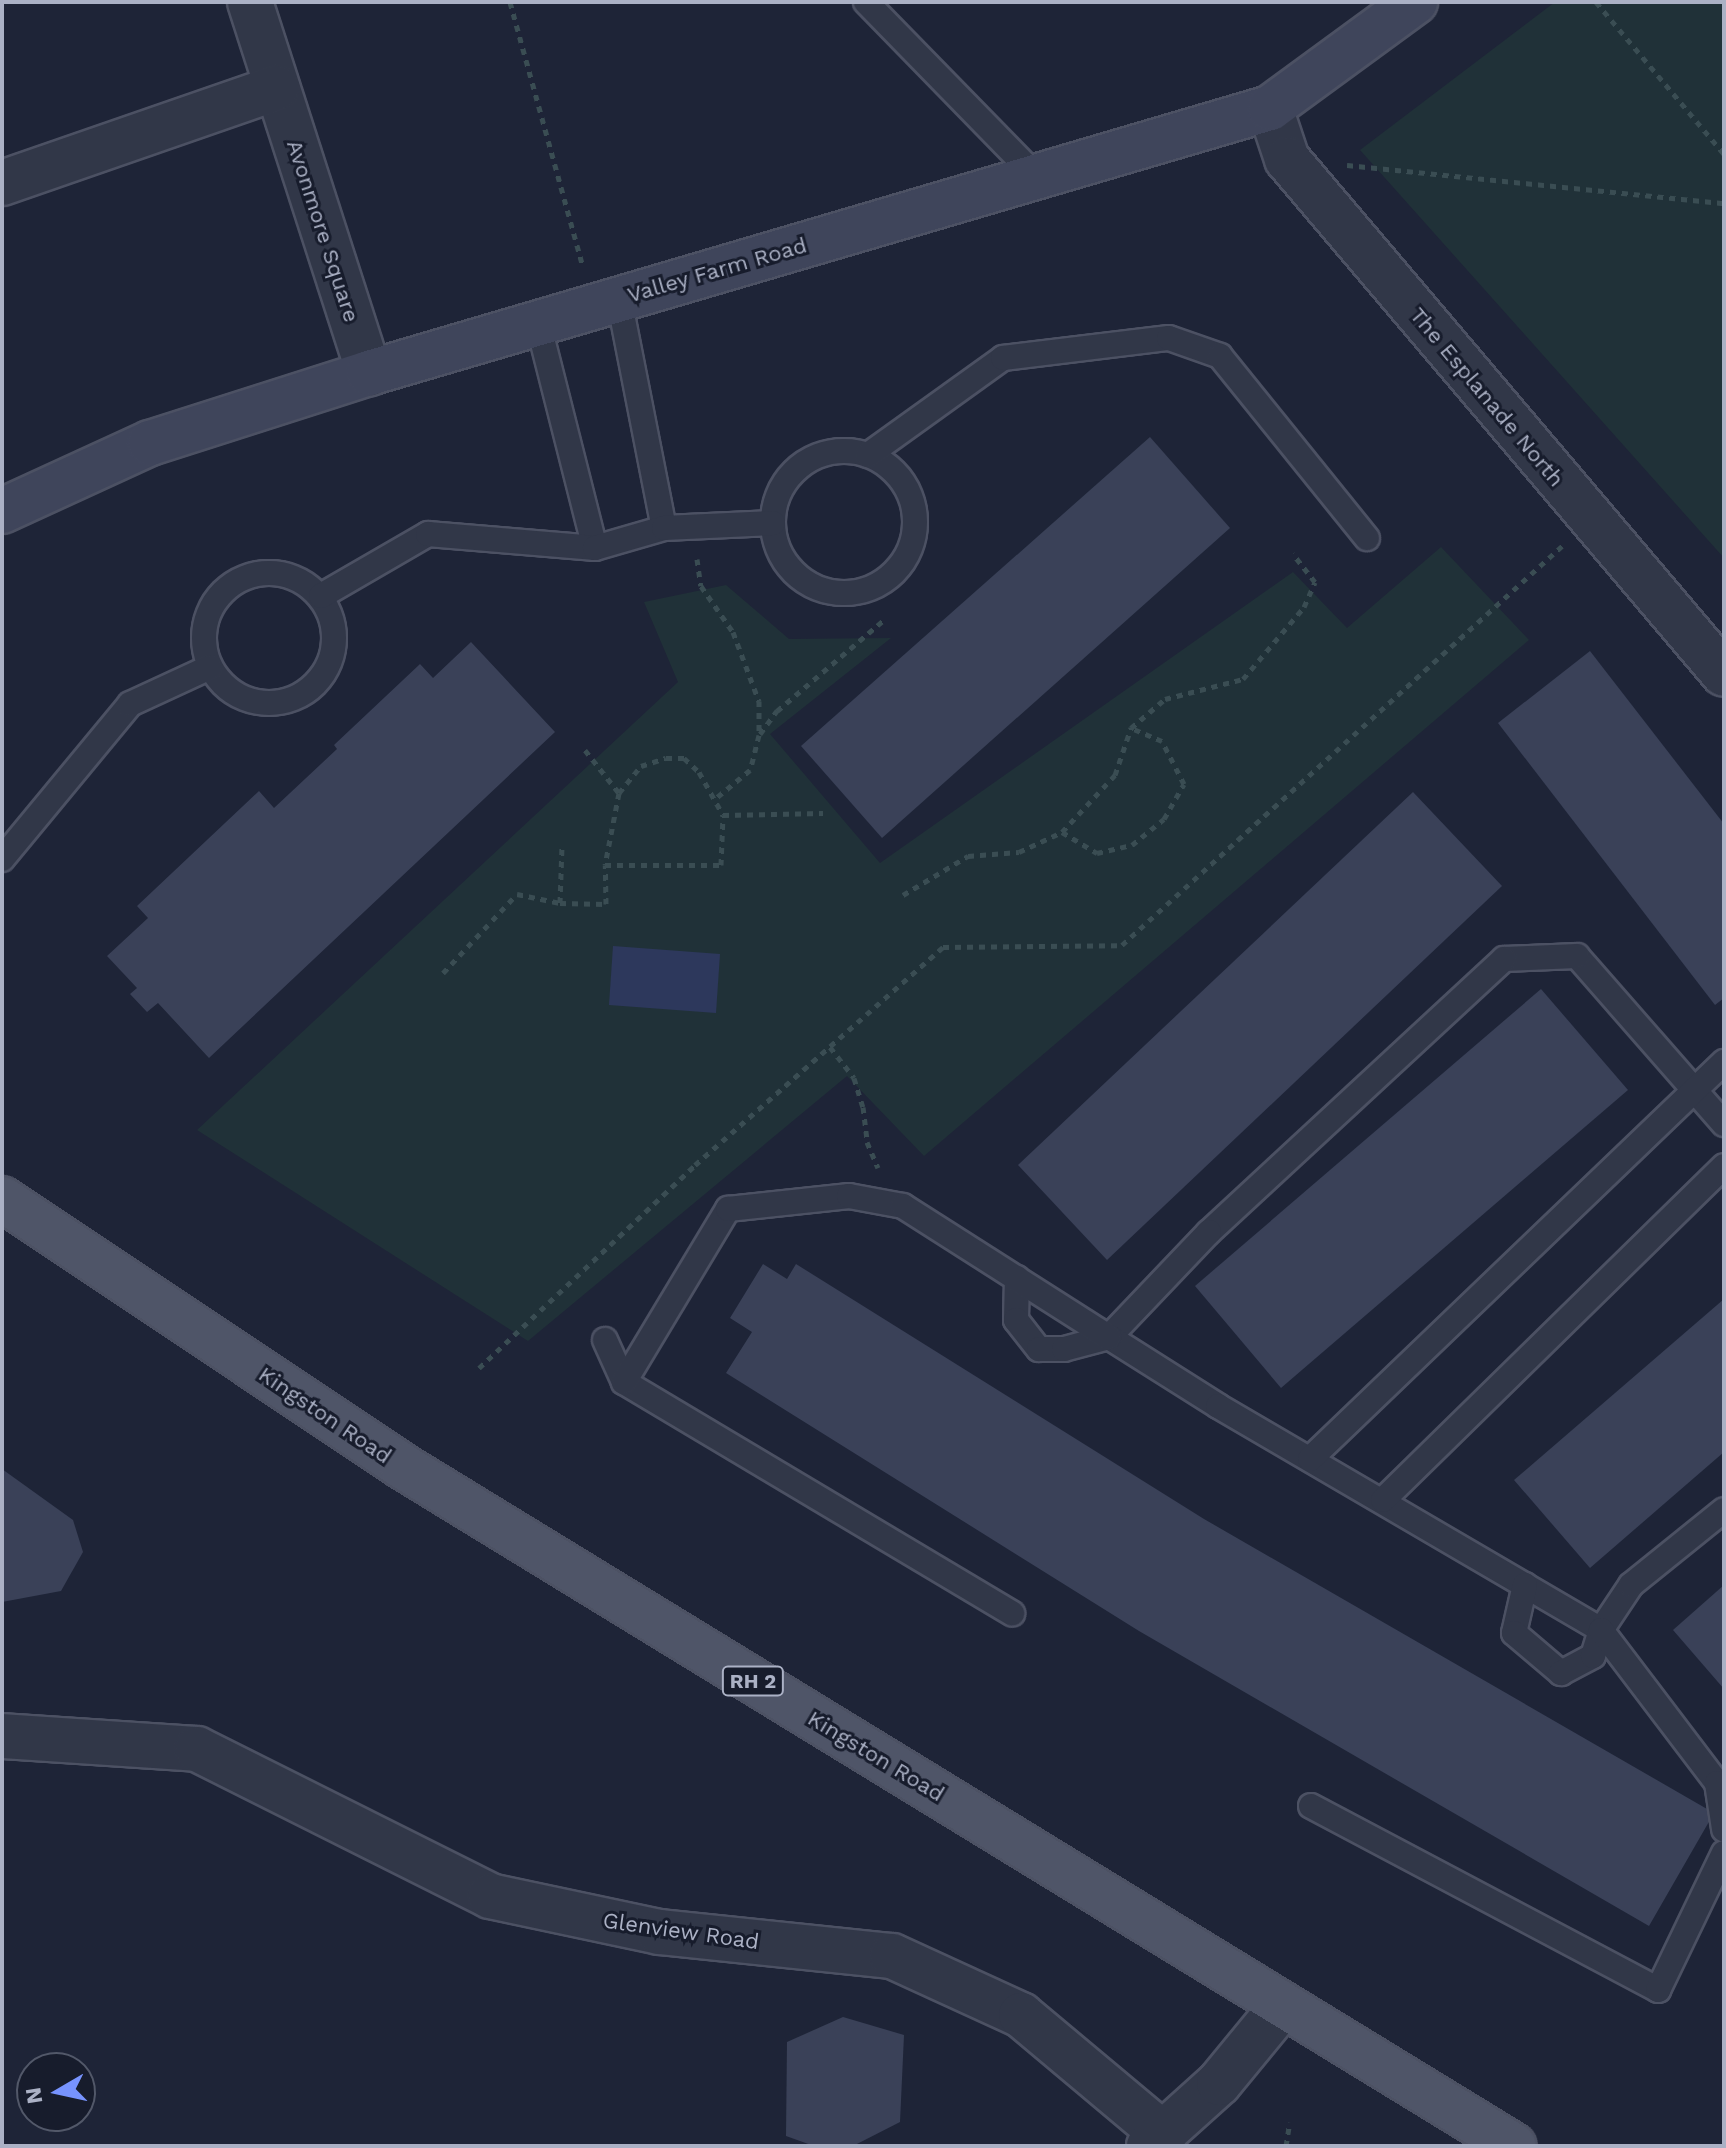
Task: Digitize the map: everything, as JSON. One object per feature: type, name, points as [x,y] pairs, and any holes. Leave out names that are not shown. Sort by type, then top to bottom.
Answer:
[{"type":"main road","name":"Kingston Road","points":[[2,1199],[402,1466],[1514,2146]]},
{"type":"street","name":"Avonmore Square","points":[[250,2],[369,373]]},
{"type":"street","name":"Valley Farm Road","points":[[2,511],[150,443],[369,373],[1270,108],[1415,2]]},
{"type":"street","points":[[2,183],[277,88]]},
{"type":"street","name":"The Esplanade North","points":[[1270,108],[1287,159],[1591,521],[1724,674]]},
{"type":"street","name":"Glenview Road","points":[[2,1736],[197,1749],[490,1896],[659,1932],[892,1956],[1021,2015],[1118,2092],[1156,2140],[1219,2083],[1283,2005]]},
{"type":"lane","points":[[866,2],[1036,176]]},
{"type":"lane","points":[[607,303],[664,528]]},
{"type":"lane","points":[[538,323],[595,548]]},
{"type":"lane","points":[[868,455],[1003,358],[1169,338],[1220,356],[1367,538]]},
{"type":"lane","points":[[833,452],[868,455],[886,464],[905,485],[915,511],[914,539],[902,565],[881,584],[856,593],[827,592],[802,580],[783,560],[773,523],[775,506],[786,480],[807,461],[833,452]]},
{"type":"lane","points":[[321,596],[428,534],[595,548],[664,528],[773,523]]},
{"type":"lane","points":[[259,573],[284,574],[308,584],[321,596],[334,627],[333,653],[322,677],[303,695],[279,703],[253,703],[230,691],[210,667],[204,648],[204,622],[216,599],[234,581],[259,573]]},
{"type":"lane","points":[[2,859],[130,704],[210,667]]},
{"type":"lane","points":[[1017,1278],[1016,1320],[1039,1349],[1064,1349],[1109,1337],[1209,1232],[1504,959],[1577,956],[1724,1124]]},
{"type":"lane","points":[[1310,1459],[1724,1062]]},
{"type":"lane","points":[[1383,1500],[1724,1166]]},
{"type":"lane","points":[[624,1382],[728,1209],[849,1196],[903,1206],[1109,1337],[1601,1630],[1717,1783],[1724,1829]]},
{"type":"lane","points":[[605,1340],[624,1382],[1012,1613]]},
{"type":"lane","points":[[1525,1585],[1514,1633],[1561,1673],[1593,1656],[1601,1630],[1631,1585],[1724,1510]]},
{"type":"lane","points":[[1311,1806],[1658,1990],[1724,1853]]},
{"type":"path","points":[[510,2],[607,303]]},
{"type":"path","points":[[1596,2],[1724,154]]},
{"type":"path","points":[[1287,159],[1724,203]]},
{"type":"path","points":[[479,1368],[695,1165],[943,947],[1122,945],[1591,521]]},
{"type":"path","points":[[693,527],[701,586],[733,632],[759,701],[759,735],[750,770],[716,798]]},
{"type":"path","points":[[903,895],[968,856],[1019,852],[1062,832],[1115,775],[1131,728],[1165,699],[1243,679],[1304,607],[1315,582],[1293,554]]},
{"type":"path","points":[[759,735],[777,711],[885,619]]},
{"type":"path","points":[[1062,832],[1097,853],[1132,845],[1164,819],[1184,784],[1162,741],[1131,728]]},
{"type":"path","points":[[585,750],[619,793]]},
{"type":"path","points":[[443,973],[517,894],[560,903],[606,904],[605,865],[619,793],[641,766],[666,758],[684,758],[699,772],[723,815],[721,865],[605,865]]},
{"type":"path","points":[[723,815],[823,813]]},
{"type":"path","points":[[560,903],[562,846]]},
{"type":"path","points":[[830,1047],[854,1078],[863,1107],[867,1142],[877,1163],[879,1201]]},
{"type":"path","points":[[1286,2146],[1290,2122]]},
{"type":"shaded area","points":[[1555,2],[1724,2],[1724,558],[1360,150]]},
{"type":"shaded area","points":[[1441,547],[1529,640],[924,1156],[847,1076],[528,1341],[197,1130],[678,682],[644,602],[726,585],[789,639],[891,638],[770,734],[880,863],[1293,572],[1347,628]]},
{"type":"water","points":[[613,946],[720,954],[716,1013],[609,1005]]},
{"type":"building","points":[[1150,437],[1230,528],[882,838],[801,746]]},
{"type":"building","points":[[471,642],[555,732],[209,1058],[158,1003],[147,1012],[130,994],[137,988],[107,956],[148,918],[137,906],[259,791],[274,808],[337,749],[334,745],[420,664],[433,678]]},
{"type":"building","points":[[1590,651],[1724,824],[1724,998],[1715,1005],[1498,723]]},
{"type":"building","points":[[1413,792],[1502,886],[1107,1260],[1018,1165]]},
{"type":"building","points":[[1541,989],[1628,1090],[1281,1388],[1195,1286]]},
{"type":"building","points":[[763,1264],[787,1279],[796,1264],[1204,1519],[1714,1813],[1649,1926],[1139,1631],[726,1373],[752,1332],[730,1318]]},
{"type":"building","points":[[1724,1299],[1724,1452],[1590,1568],[1514,1480]]},
{"type":"building","points":[[2,1469],[73,1520],[83,1552],[61,1591],[2,1602]]},
{"type":"building","points":[[1724,1585],[1724,1689],[1673,1630]]},
{"type":"building","points":[[843,2017],[904,2035],[900,2122],[853,2146],[814,2146],[786,2136],[787,2042]]}]
